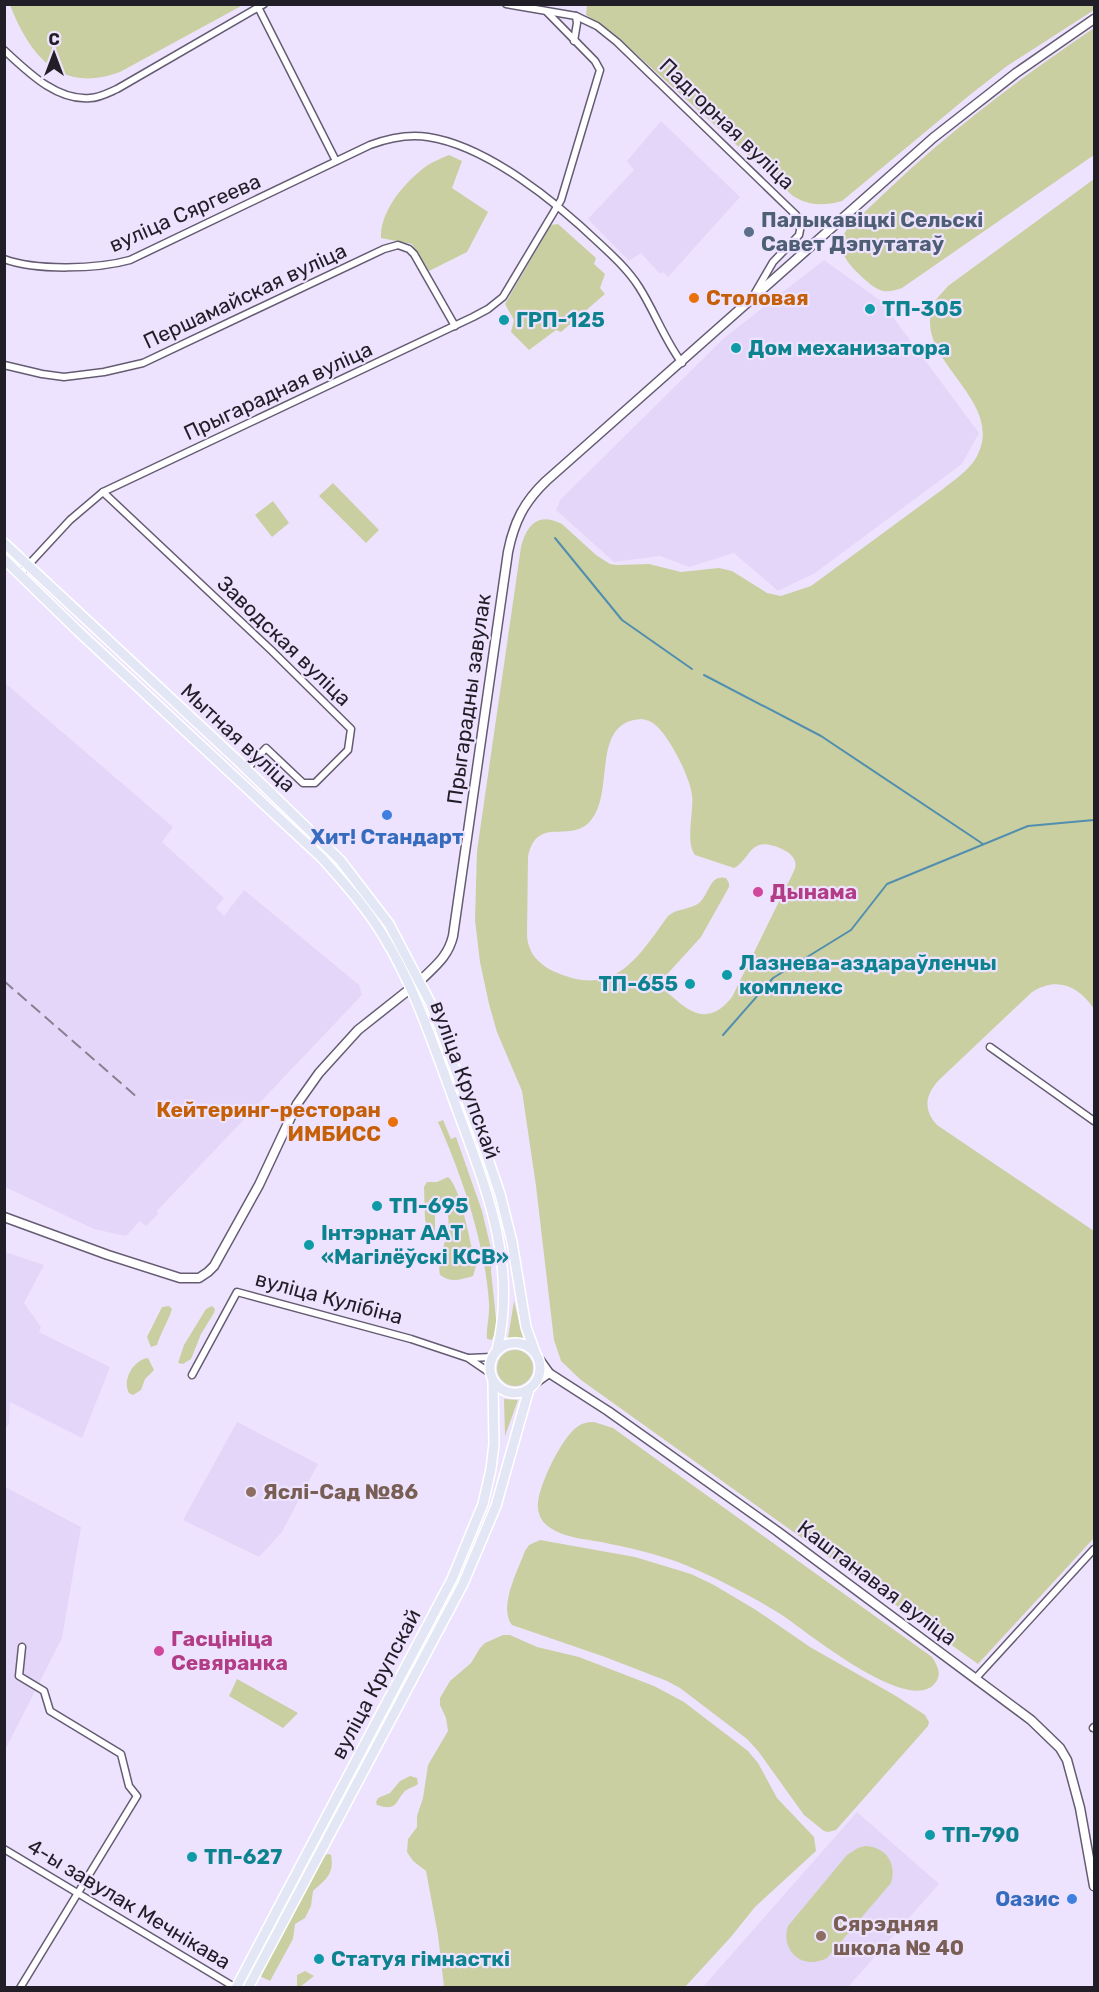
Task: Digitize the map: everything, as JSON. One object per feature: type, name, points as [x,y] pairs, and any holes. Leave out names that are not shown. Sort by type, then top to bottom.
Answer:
[{"type":"main road","points":[[751,301],[933,138],[1016,73],[1095,19]]},
{"type":"main road","name":"Падгорная вуліца","points":[[558,470],[751,301]]},
{"type":"main road","name":"Прыгарадны завулак","points":[[420,981],[442,962],[450,949],[511,537],[520,512],[530,496],[558,470]]},
{"type":"main road","name":"Мытная вуліца","points":[[4,543],[339,860],[389,924],[420,981]]},
{"type":"main road","name":"Мытная вуліца","points":[[4,559],[322,858],[382,934],[411,988]]},
{"type":"main road","points":[[411,988],[420,981]]},
{"type":"main road","name":"вуліца Крупскай","points":[[420,981],[454,1065],[500,1194],[512,1242],[526,1327],[537,1356]]},
{"type":"main road","name":"вуліца Крупскай","points":[[4,1217],[108,1255],[180,1278],[199,1278],[214,1266],[259,1185],[297,1104],[320,1073],[358,1030],[411,988],[452,1095],[494,1220],[503,1269],[505,1303],[494,1353]]},
{"type":"main road","points":[[512,1343],[520,1343],[537,1356],[549,1373],[522,1393],[505,1392],[491,1377],[494,1353],[512,1343]]},
{"type":"main road","points":[[532,1386],[540,1367],[537,1356]]},
{"type":"main road","name":"Каштанавая вуліца","points":[[549,1373],[777,1531],[1032,1720],[1060,1748],[1067,1760],[1080,1808],[1095,1886]]},
{"type":"main road","name":"вуліца Крупскай","points":[[236,1988],[452,1579],[483,1504],[491,1469],[494,1444],[491,1377]]},
{"type":"main road","name":"вуліца Крупскай","points":[[248,1988],[463,1584],[495,1506],[532,1386]]},
{"type":"street","points":[[506,4],[576,16],[574,41]]},
{"type":"street","points":[[4,50],[38,80],[58,91],[79,98],[89,98],[117,89],[261,6],[336,161]]},
{"type":"street","points":[[455,326],[488,309],[503,297],[561,200],[584,128],[600,70],[595,61],[547,12]]},
{"type":"street","name":"Падгорная вуліца","points":[[576,16],[597,26],[617,42],[799,220],[801,225],[799,236],[773,262],[751,301]]},
{"type":"street","name":"вуліца Сяргеева","points":[[4,259],[26,264],[82,267],[109,265],[130,260],[370,145],[393,138],[415,136],[435,138],[456,144],[487,159],[525,182],[581,225],[640,288],[664,335],[682,363]]},
{"type":"street","name":"Першамайская вуліца","points":[[4,365],[64,377],[104,372],[143,363],[315,280],[398,245],[409,249],[414,254],[455,326]]},
{"type":"street","name":"Прыгарадная вуліца","points":[[20,574],[70,520],[103,492],[455,326]]},
{"type":"street","name":"Заводская вуліца","points":[[103,492],[271,650],[351,729],[348,750],[315,783],[303,783],[266,748],[246,770]]},
{"type":"street","points":[[990,1047],[1095,1121]]},
{"type":"street","name":"вуліца Кулібіна","points":[[192,1375],[237,1292],[401,1336],[468,1358],[491,1377]]},
{"type":"street","name":"вуліца Кулібіна","points":[[468,1358],[494,1353]]},
{"type":"street","points":[[975,1678],[1095,1549]]},
{"type":"street","points":[[20,1988],[137,1796],[129,1786],[121,1754],[50,1711],[44,1691],[19,1676],[21,1647]]},
{"type":"street","name":"4-ы завулак Мечнікава","points":[[4,1849],[236,1988]]},
{"type":"shaded area","points":[[661,121],[740,197],[668,277],[663,272],[660,274],[641,253],[629,261],[588,219],[634,170],[627,161]]},
{"type":"shaded area","points":[[824,260],[881,301],[979,433],[962,464],[815,573],[778,591],[734,553],[689,567],[660,556],[614,562],[556,510],[560,500],[724,338]]},
{"type":"shaded area","points":[[5,683],[173,827],[162,842],[224,898],[216,908],[224,916],[244,890],[359,985],[362,995],[157,1211],[158,1214],[146,1226],[140,1221],[126,1236],[94,1229],[5,1187]]},
{"type":"shaded area","points":[[5,1252],[44,1265],[24,1303],[41,1327],[39,1332],[110,1367],[82,1438],[10,1402],[9,1424],[5,1429]]},
{"type":"shaded area","name":"Яслі-Сад №86","points":[[237,1422],[318,1464],[282,1532],[259,1557],[183,1520]]},
{"type":"shaded area","points":[[5,1487],[81,1527],[62,1638],[5,1750]]},
{"type":"shaded area","name":"Сярэдняя школа № 40","points":[[857,1812],[939,1884],[848,1987],[702,1988]]},
{"type":"green space","points":[[1094,4],[1094,10],[1007,66],[842,201],[823,204],[805,202],[793,196],[613,33],[586,15],[587,5]]},
{"type":"green space","points":[[10,5],[243,5],[120,72],[99,78],[80,78],[64,74],[50,66],[38,54],[27,40]]},
{"type":"green space","points":[[1094,28],[1094,155],[902,288],[883,291],[863,278],[847,261],[842,249],[843,236],[847,229],[910,169],[951,134],[1011,87]]},
{"type":"green space","points":[[449,155],[462,161],[452,188],[488,212],[467,252],[429,271],[412,244],[381,238],[382,228],[389,207],[411,179],[428,165]]},
{"type":"green space","points":[[1094,179],[1094,1009],[1082,994],[1067,986],[1050,985],[1032,992],[939,1080],[931,1091],[928,1108],[929,1114],[937,1125],[1094,1231],[1094,1538],[978,1664],[581,1380],[561,1361],[554,1340],[522,1091],[497,1032],[489,1004],[480,962],[475,920],[477,851],[521,547],[531,526],[535,522],[547,519],[562,524],[596,555],[610,564],[649,564],[681,572],[719,568],[732,571],[767,593],[781,596],[811,586],[943,489],[965,471],[976,458],[983,436],[980,416],[934,340],[930,321],[936,300],[948,286]],"holes":[[[642,719],[651,722],[664,734],[687,777],[692,795],[690,835],[695,855],[734,868],[755,847],[763,844],[788,853],[795,863],[794,871],[732,997],[719,1010],[712,1013],[698,1013],[683,1006],[666,991],[661,981],[701,937],[729,887],[726,878],[716,879],[699,903],[668,916],[634,960],[608,978],[592,980],[574,978],[553,971],[543,965],[529,947],[527,936],[528,857],[533,843],[540,835],[580,829],[589,822],[597,810],[601,797],[611,740],[617,730],[627,722]]]},
{"type":"green space","points":[[558,224],[596,258],[594,264],[605,274],[600,288],[605,294],[561,332],[556,330],[529,350],[511,332],[514,320],[505,304],[551,225]]},
{"type":"green space","points":[[333,483],[379,530],[366,543],[319,496]]},
{"type":"green space","points":[[273,501],[289,523],[272,537],[255,515]]},
{"type":"green space","points":[[443,1120],[451,1139],[456,1137],[482,1211],[492,1253],[491,1271],[497,1328],[492,1340],[487,1339],[489,1303],[483,1257],[464,1187],[438,1122]]},
{"type":"green space","points":[[448,1177],[453,1183],[461,1205],[476,1266],[473,1276],[456,1280],[440,1275],[440,1258],[449,1223],[444,1207],[438,1207],[435,1215],[435,1233],[430,1233],[425,1220],[424,1187],[427,1182],[437,1182]]},
{"type":"green space","points":[[514,1301],[523,1338],[508,1338]]},
{"type":"green space","points":[[169,1306],[172,1309],[157,1345],[151,1347],[147,1337],[162,1307]]},
{"type":"green space","points":[[212,1306],[215,1309],[214,1313],[201,1334],[191,1359],[183,1364],[178,1363],[184,1345],[206,1309]]},
{"type":"green space","points":[[515,1350],[528,1355],[533,1368],[528,1381],[515,1386],[502,1381],[497,1368],[502,1355]]},
{"type":"green space","points":[[148,1358],[154,1370],[145,1379],[141,1390],[133,1395],[127,1388],[130,1371],[138,1362]]},
{"type":"green space","points":[[504,1399],[518,1400],[505,1436]]},
{"type":"green space","points":[[594,1422],[613,1428],[932,1657],[939,1672],[936,1682],[923,1690],[905,1689],[883,1681],[835,1653],[782,1615],[708,1575],[665,1558],[570,1536],[546,1525],[540,1516],[538,1503],[542,1485],[552,1462],[571,1432],[581,1425]]},
{"type":"green space","points":[[540,1540],[635,1557],[691,1574],[714,1585],[810,1647],[925,1715],[929,1722],[928,1726],[836,1830],[824,1831],[804,1815],[747,1739],[680,1688],[605,1657],[512,1625],[507,1609],[514,1578],[529,1545]]},
{"type":"green space","points":[[503,1635],[510,1635],[537,1647],[579,1657],[654,1686],[684,1702],[748,1751],[758,1763],[777,1798],[814,1837],[816,1851],[755,1907],[685,1987],[444,1987],[438,1935],[426,1871],[413,1861],[407,1852],[408,1839],[417,1827],[417,1816],[423,1798],[428,1765],[448,1731],[440,1698],[450,1681],[471,1663],[485,1643]]},
{"type":"green space","points":[[237,1679],[298,1713],[283,1728],[229,1696]]},
{"type":"green space","points":[[410,1776],[417,1778],[418,1784],[405,1791],[392,1806],[377,1805],[378,1798],[390,1793],[400,1781]]},
{"type":"green space","points":[[865,1846],[879,1849],[888,1857],[892,1869],[891,1883],[827,1958],[810,1962],[802,1960],[790,1951],[786,1935],[788,1926],[847,1855]]},
{"type":"green space","points":[[329,1854],[332,1862],[330,1872],[313,1891],[311,1906],[305,1918],[295,1924],[293,1939],[270,1981],[260,1976],[324,1855]]},
{"type":"green space","points":[[305,1971],[314,1976],[297,1987],[297,1975]]},
{"type":"waterway","points":[[555,538],[622,620],[692,669]]},
{"type":"waterway","points":[[704,675],[821,736],[983,844]]},
{"type":"waterway","points":[[723,1035],[773,978],[851,930],[887,884],[1028,826],[1094,820]]},
{"type":"railway","points":[[4,981],[138,1098]]},
{"type":"place","name":"Палыкавіцкі Сельскі Савет Дэпутатаў","points":[[749,232]]},
{"type":"place","name":"Столовая","points":[[694,298]]},
{"type":"place","name":"ТП-305","points":[[870,309]]},
{"type":"place","name":"ГРП-125","points":[[504,320]]},
{"type":"place","name":"Дом механизатора","points":[[736,348]]},
{"type":"place","name":"Хит! Стандарт","points":[[387,815]]},
{"type":"place","name":"Дынама","points":[[758,892]]},
{"type":"place","name":"Лазнева-аздараўленчы комплекс","points":[[727,975]]},
{"type":"place","name":"ТП-655","points":[[690,984]]},
{"type":"place","name":"Кейтеринг-ресторан ИМБИСС","points":[[393,1122]]},
{"type":"place","name":"ТП-695","points":[[377,1206]]},
{"type":"place","name":"Інтэрнат ААТ «Магілёўскі КСВ»","points":[[309,1245]]},
{"type":"place","name":"Яслі-Сад №86","points":[[251,1492]]},
{"type":"place","name":"Гасцініца Севяранка","points":[[159,1651]]},
{"type":"place","name":"ТП-790","points":[[930,1835]]},
{"type":"place","name":"ТП-627","points":[[192,1857]]},
{"type":"place","name":"Оазис","points":[[1072,1899]]},
{"type":"place","name":"Сярэдняя школа № 40","points":[[821,1936]]},
{"type":"place","name":"Статуя гімнасткі","points":[[319,1959]]}]
